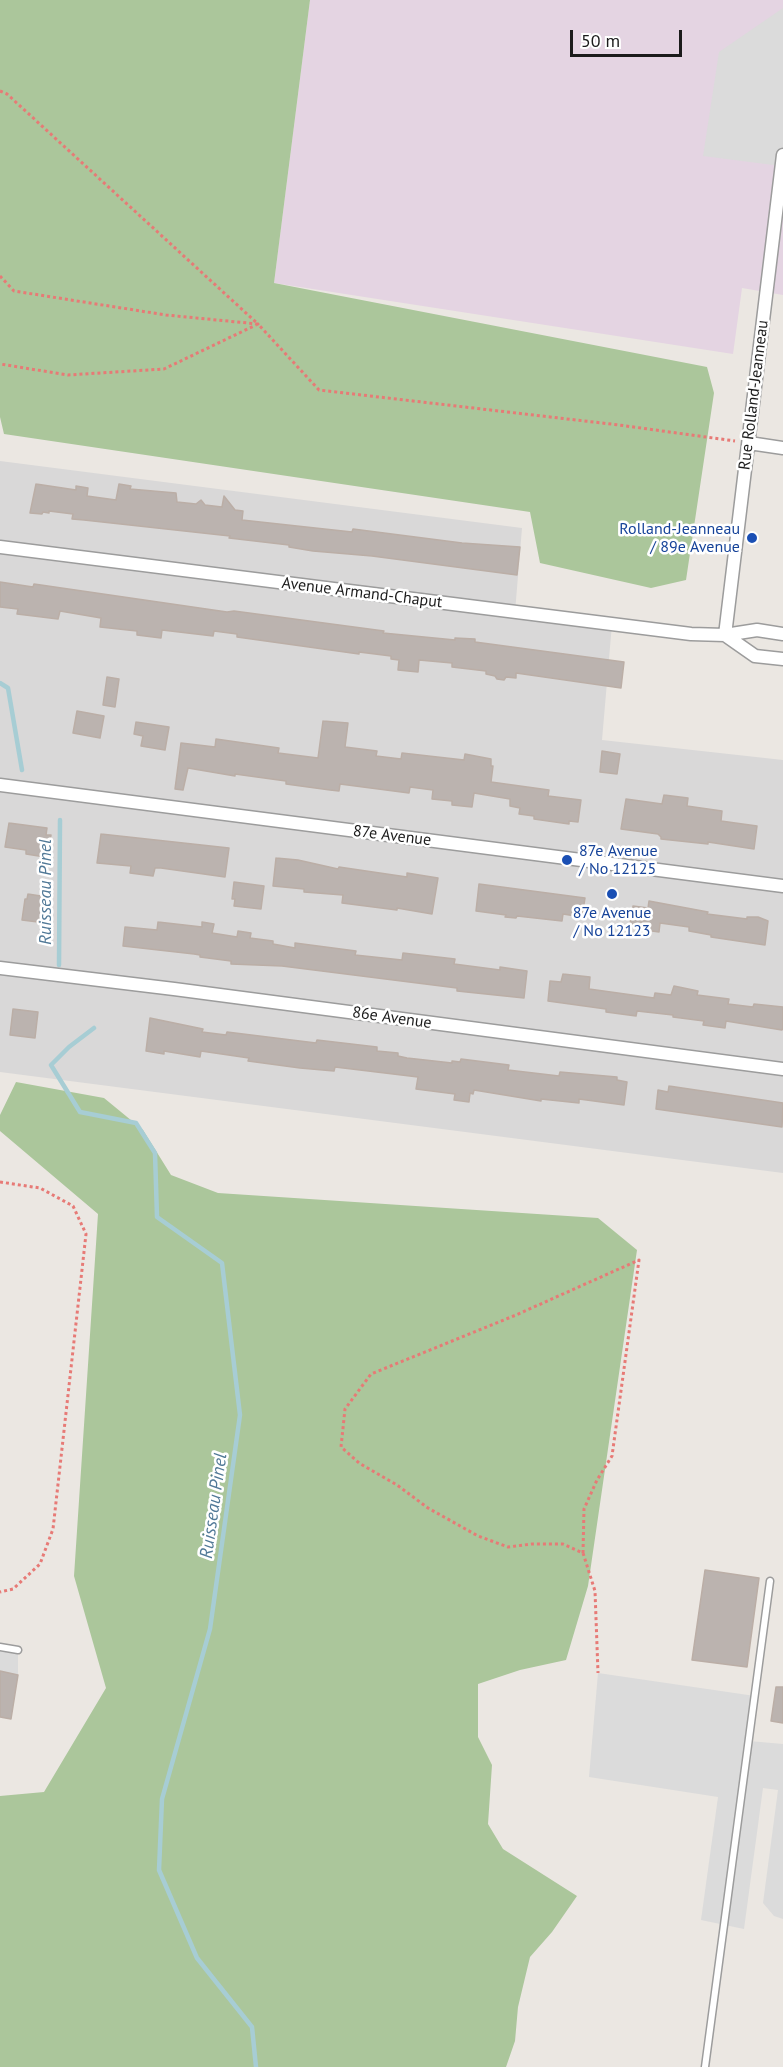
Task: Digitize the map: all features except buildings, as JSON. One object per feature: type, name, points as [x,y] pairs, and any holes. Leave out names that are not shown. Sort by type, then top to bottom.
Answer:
[{"type":"street","name":"Rue Rolland-Jeanneau","points":[[725,635],[783,155]]},
{"type":"street","points":[[748,443],[783,448]]},
{"type":"street","name":"Avenue Armand-Chaput","points":[[0,548],[691,634],[725,635],[757,630],[783,634]]},
{"type":"street","points":[[725,635],[755,656],[783,659]]},
{"type":"street","name":"87e Avenue","points":[[0,785],[783,886]]},
{"type":"street","name":"86e Avenue","points":[[0,968],[783,1069]]},
{"type":"lane","points":[[705,2067],[770,1581]]},
{"type":"lane","points":[[0,1647],[18,1650]]},
{"type":"path","points":[[0,91],[7,94],[258,324],[319,390],[619,425],[748,443]]},
{"type":"path","points":[[0,276],[14,291],[166,315],[258,324]]},
{"type":"path","points":[[0,364],[68,375],[164,369],[258,324]]},
{"type":"path","points":[[0,1182],[40,1188],[73,1206],[86,1234],[53,1529],[40,1564],[13,1589],[0,1592]]},
{"type":"path","points":[[584,1553],[563,1544],[508,1547],[478,1536],[428,1508],[397,1485],[360,1463],[341,1447],[345,1409],[371,1374],[516,1316],[639,1260],[612,1456],[597,1480],[584,1509],[584,1553],[595,1591],[598,1673]]},
{"type":"shaded area","points":[[310,0],[783,0],[783,295],[742,288],[733,354],[274,283]]},
{"type":"shaded area","points":[[783,8],[783,155],[781,166],[703,156],[719,52]]},
{"type":"shaded area","points":[[0,461],[522,528],[515,612],[612,624],[602,740],[783,760],[783,1173],[0,1072]]},
{"type":"shaded area","points":[[0,1647],[18,1650],[18,1675],[0,1671]]},
{"type":"shaded area","points":[[598,1673],[755,1696],[749,1741],[783,1744],[783,1919],[774,1916],[763,1903],[778,1790],[763,1788],[744,1929],[701,1920],[718,1797],[589,1777]]},
{"type":"green space","points":[[0,0],[310,0],[274,283],[707,367],[714,393],[686,580],[651,588],[540,563],[530,512],[4,434],[0,417]]},
{"type":"green space","points":[[16,1082],[104,1098],[143,1130],[171,1175],[218,1193],[598,1218],[637,1250],[588,1586],[566,1660],[520,1670],[478,1684],[478,1737],[492,1765],[488,1824],[503,1849],[577,1896],[552,1932],[530,1957],[518,2007],[515,2041],[506,2067],[0,2067],[0,1796],[44,1792],[106,1688],[74,1576],[98,1214],[0,1131],[0,1115]]},
{"type":"waterway","name":"Ruisseau Pinel","points":[[0,683],[8,688],[22,770]]},
{"type":"waterway","name":"Ruisseau Pinel","points":[[59,965],[60,820]]},
{"type":"waterway","name":"Ruisseau Pinel","points":[[94,1028],[69,1047],[51,1065],[80,1112],[136,1123],[155,1153],[157,1217],[222,1263],[240,1415],[210,1629],[162,1799],[159,1870],[197,1958],[252,2027],[256,2067]]},
{"type":"place","name":"Rolland-Jeanneau / 89e Avenue","points":[[752,538]]},
{"type":"place","name":"87e Avenue / No 12125","points":[[567,860]]},
{"type":"place","name":"87e Avenue / No 12123","points":[[612,894]]}]
